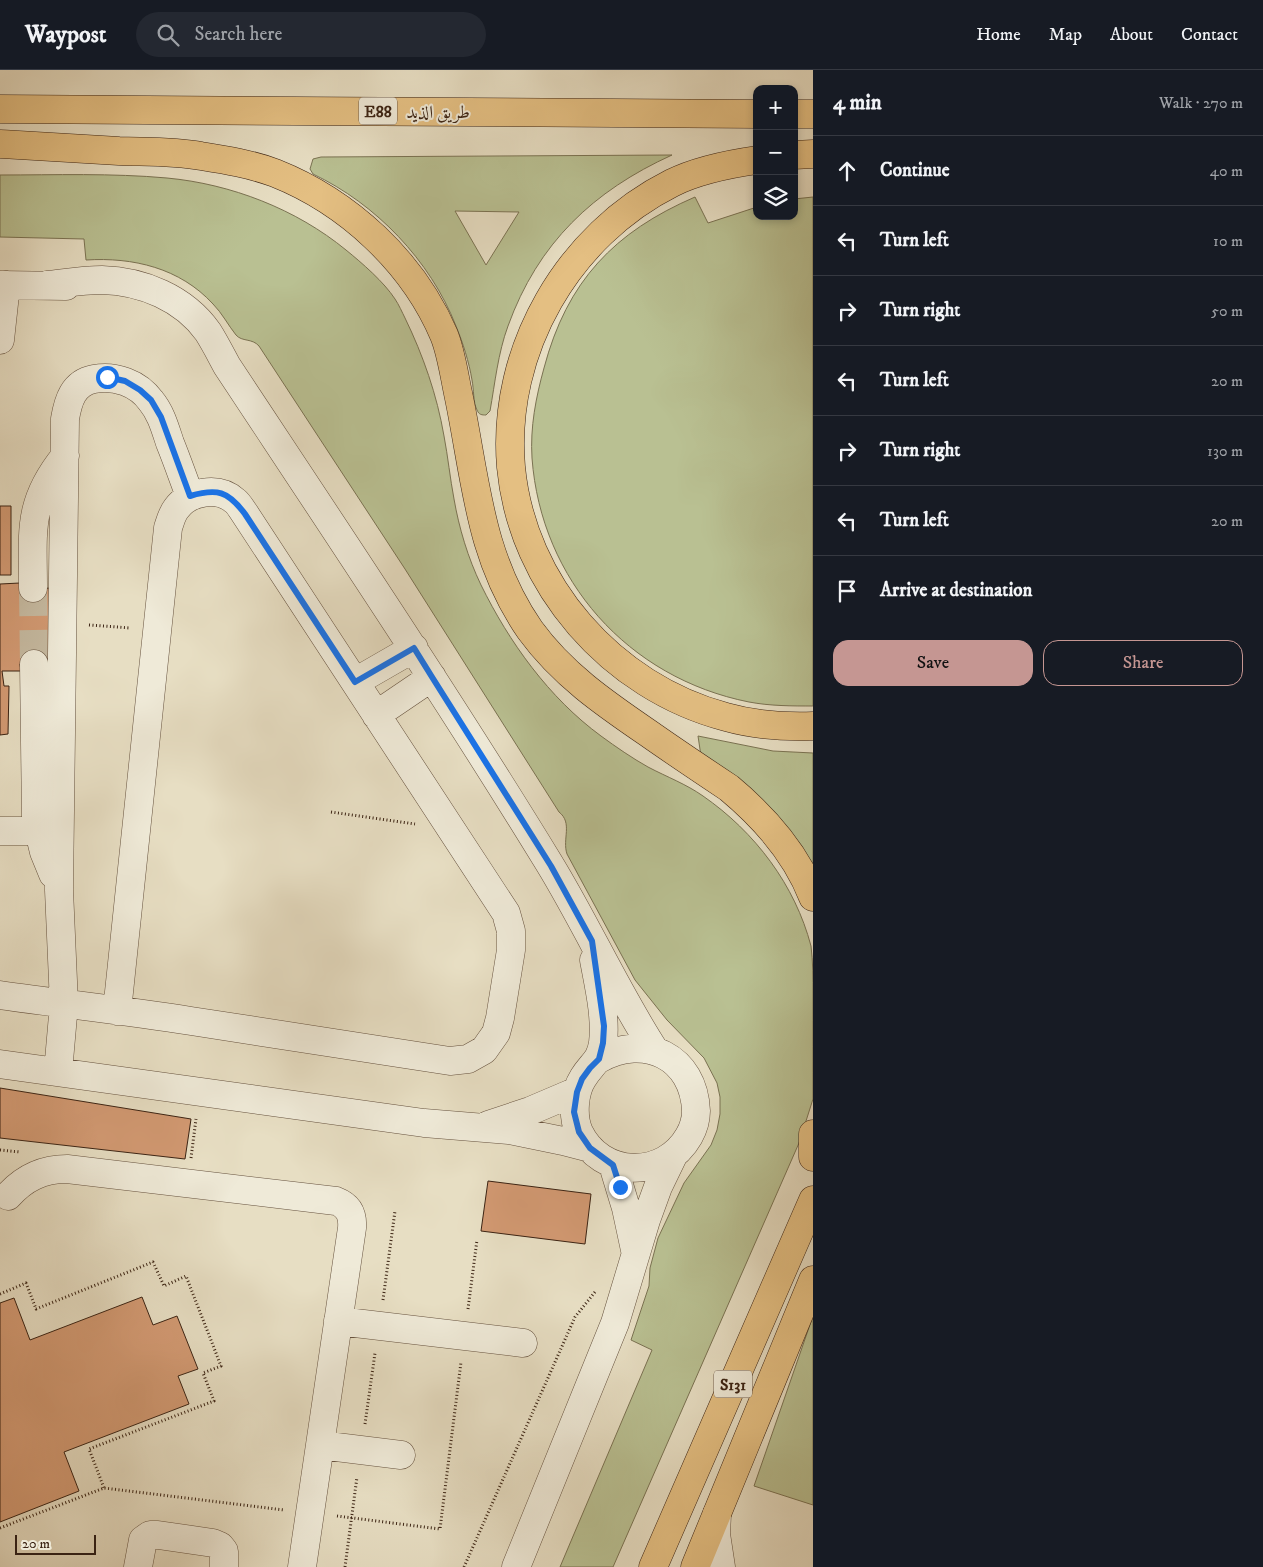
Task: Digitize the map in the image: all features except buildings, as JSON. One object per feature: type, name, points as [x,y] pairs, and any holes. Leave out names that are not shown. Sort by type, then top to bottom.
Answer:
[{"type":"main road","name":"طريق الذيد","points":[[0,108],[753,114]]},
{"type":"main road","points":[[798,114],[813,114]]},
{"type":"main road","points":[[0,144],[122,151],[160,151],[236,162],[274,173],[305,187],[361,225],[386,248],[409,275],[429,305],[445,337],[458,394],[479,514],[499,574],[513,602],[530,629],[550,655],[598,699],[729,788],[749,805],[785,845],[813,897]]},
{"type":"main road","points":[[798,155],[813,154]]},
{"type":"main road","points":[[753,161],[705,171],[674,182],[646,198],[620,217],[595,238],[574,263],[555,289],[527,345],[512,405],[511,468],[516,499],[536,559],[569,614],[590,638],[613,659],[667,695],[696,708],[726,718],[758,724],[791,727],[813,726]]},
{"type":"main road","points":[[813,1134],[813,1156]]},
{"type":"main road","name":"S131","points":[[653,1567],[813,1200]]},
{"type":"main road","name":"S131","points":[[695,1567],[813,1280]]},
{"type":"street","points":[[0,340],[3,285],[48,285],[74,286],[99,290],[147,304],[191,330],[210,347],[227,366],[414,648],[551,866],[636,1021],[655,1051]]},
{"type":"street","points":[[58,1072],[64,1004],[59,890],[64,624],[65,419],[68,402],[75,390],[90,380],[107,377],[125,381],[140,390],[151,400],[161,417],[190,496]]},
{"type":"street","points":[[33,588],[33,528],[36,508],[46,483],[65,456]]},
{"type":"street","points":[[0,995],[450,1061],[468,1059],[484,1050],[496,1033],[511,950],[511,931],[506,913],[245,514],[235,501],[221,493],[206,492],[190,496],[175,510],[168,528],[118,1011]]},
{"type":"street","points":[[355,682],[414,648]]},
{"type":"street","points":[[34,664],[35,806],[44,852],[59,890]]},
{"type":"street","points":[[376,715],[432,677]]},
{"type":"street","points":[[0,830],[39,831]]},
{"type":"street","points":[[592,941],[604,1026],[599,1059]]},
{"type":"street","points":[[516,1567],[615,1323],[658,1186],[673,1156],[684,1144],[692,1130],[696,1113],[694,1094],[687,1075],[673,1060],[655,1051],[641,1048],[626,1048],[612,1052],[599,1059],[582,1079],[577,1092],[574,1112],[579,1132],[590,1148],[613,1165],[633,1169],[654,1166],[673,1156]]},
{"type":"street","points":[[0,1064],[424,1123],[482,1127],[537,1135],[590,1148]]},
{"type":"street","points":[[482,1127],[530,1112],[577,1092]]},
{"type":"street","points":[[613,1165],[626,1208],[634,1260]]},
{"type":"street","points":[[8,1196],[24,1181],[34,1175],[50,1170],[67,1168],[336,1201],[347,1208],[353,1221],[302,1567]]},
{"type":"street","points":[[338,1321],[523,1342]]},
{"type":"street","points":[[320,1446],[400,1455]]},
{"type":"street","points":[[717,1514],[716,1534],[721,1567]]},
{"type":"street","points":[[138,1567],[144,1540],[150,1535],[158,1535],[213,1543],[220,1546],[224,1551],[224,1567]]},
{"type":"path","points":[[64,624],[158,629]]},
{"type":"path","points":[[331,812],[418,825]]},
{"type":"path","points":[[345,1567],[395,1211]]},
{"type":"path","points":[[464,1567],[574,1317],[586,1301],[634,1260]]},
{"type":"path","points":[[0,1294],[26,1283],[36,1309],[153,1262],[164,1286],[186,1276],[221,1366],[203,1373],[214,1401],[89,1448],[104,1488],[0,1528]]},
{"type":"green space","points":[[672,155],[617,185],[593,203],[552,245],[535,269],[520,296],[508,326],[499,357],[490,411],[486,415],[480,414],[476,407],[471,373],[461,339],[445,302],[432,279],[398,236],[379,218],[336,186],[313,174],[310,169],[313,159],[321,157]],"holes":[[[455,211],[519,212],[486,265]]]},
{"type":"green space","points":[[0,175],[146,176],[191,181],[215,186],[262,201],[306,222],[327,235],[366,267],[395,299],[418,346],[429,376],[441,421],[456,510],[468,554],[476,575],[492,606],[518,648],[548,687],[582,721],[636,760],[703,796],[740,826],[756,843],[784,881],[795,902],[812,952],[813,1099],[799,1143],[613,1567],[560,1567],[652,1350],[631,1340],[649,1286],[650,1268],[658,1238],[684,1183],[711,1145],[717,1130],[720,1114],[720,1097],[717,1083],[704,1058],[667,1020],[635,980],[567,854],[566,826],[563,816],[259,346],[238,337],[216,308],[200,292],[171,273],[138,263],[86,260],[84,239],[0,237]]},
{"type":"green space","points":[[695,197],[708,223],[753,208],[753,220],[798,220],[798,199],[813,197],[813,706],[781,706],[749,702],[705,690],[665,671],[630,646],[598,617],[573,582],[553,544],[539,503],[532,458],[534,412],[538,390],[554,337],[566,310],[581,285],[598,263],[640,226]]},
{"type":"green space","points":[[698,736],[773,751],[813,753],[813,867],[701,756]]},
{"type":"green space","points":[[813,1316],[813,1505],[754,1486]]},
{"type":"tunnel","points":[[33,588],[34,664]]},
{"type":"route","points":[[107,377],[125,381],[140,390],[151,400],[161,417],[190,496],[206,492],[221,493],[235,501],[355,682],[414,648],[551,866],[592,941],[604,1026],[603,1043],[599,1059],[582,1079],[577,1092],[574,1112],[579,1132],[590,1148],[613,1165],[620,1187]]}]
